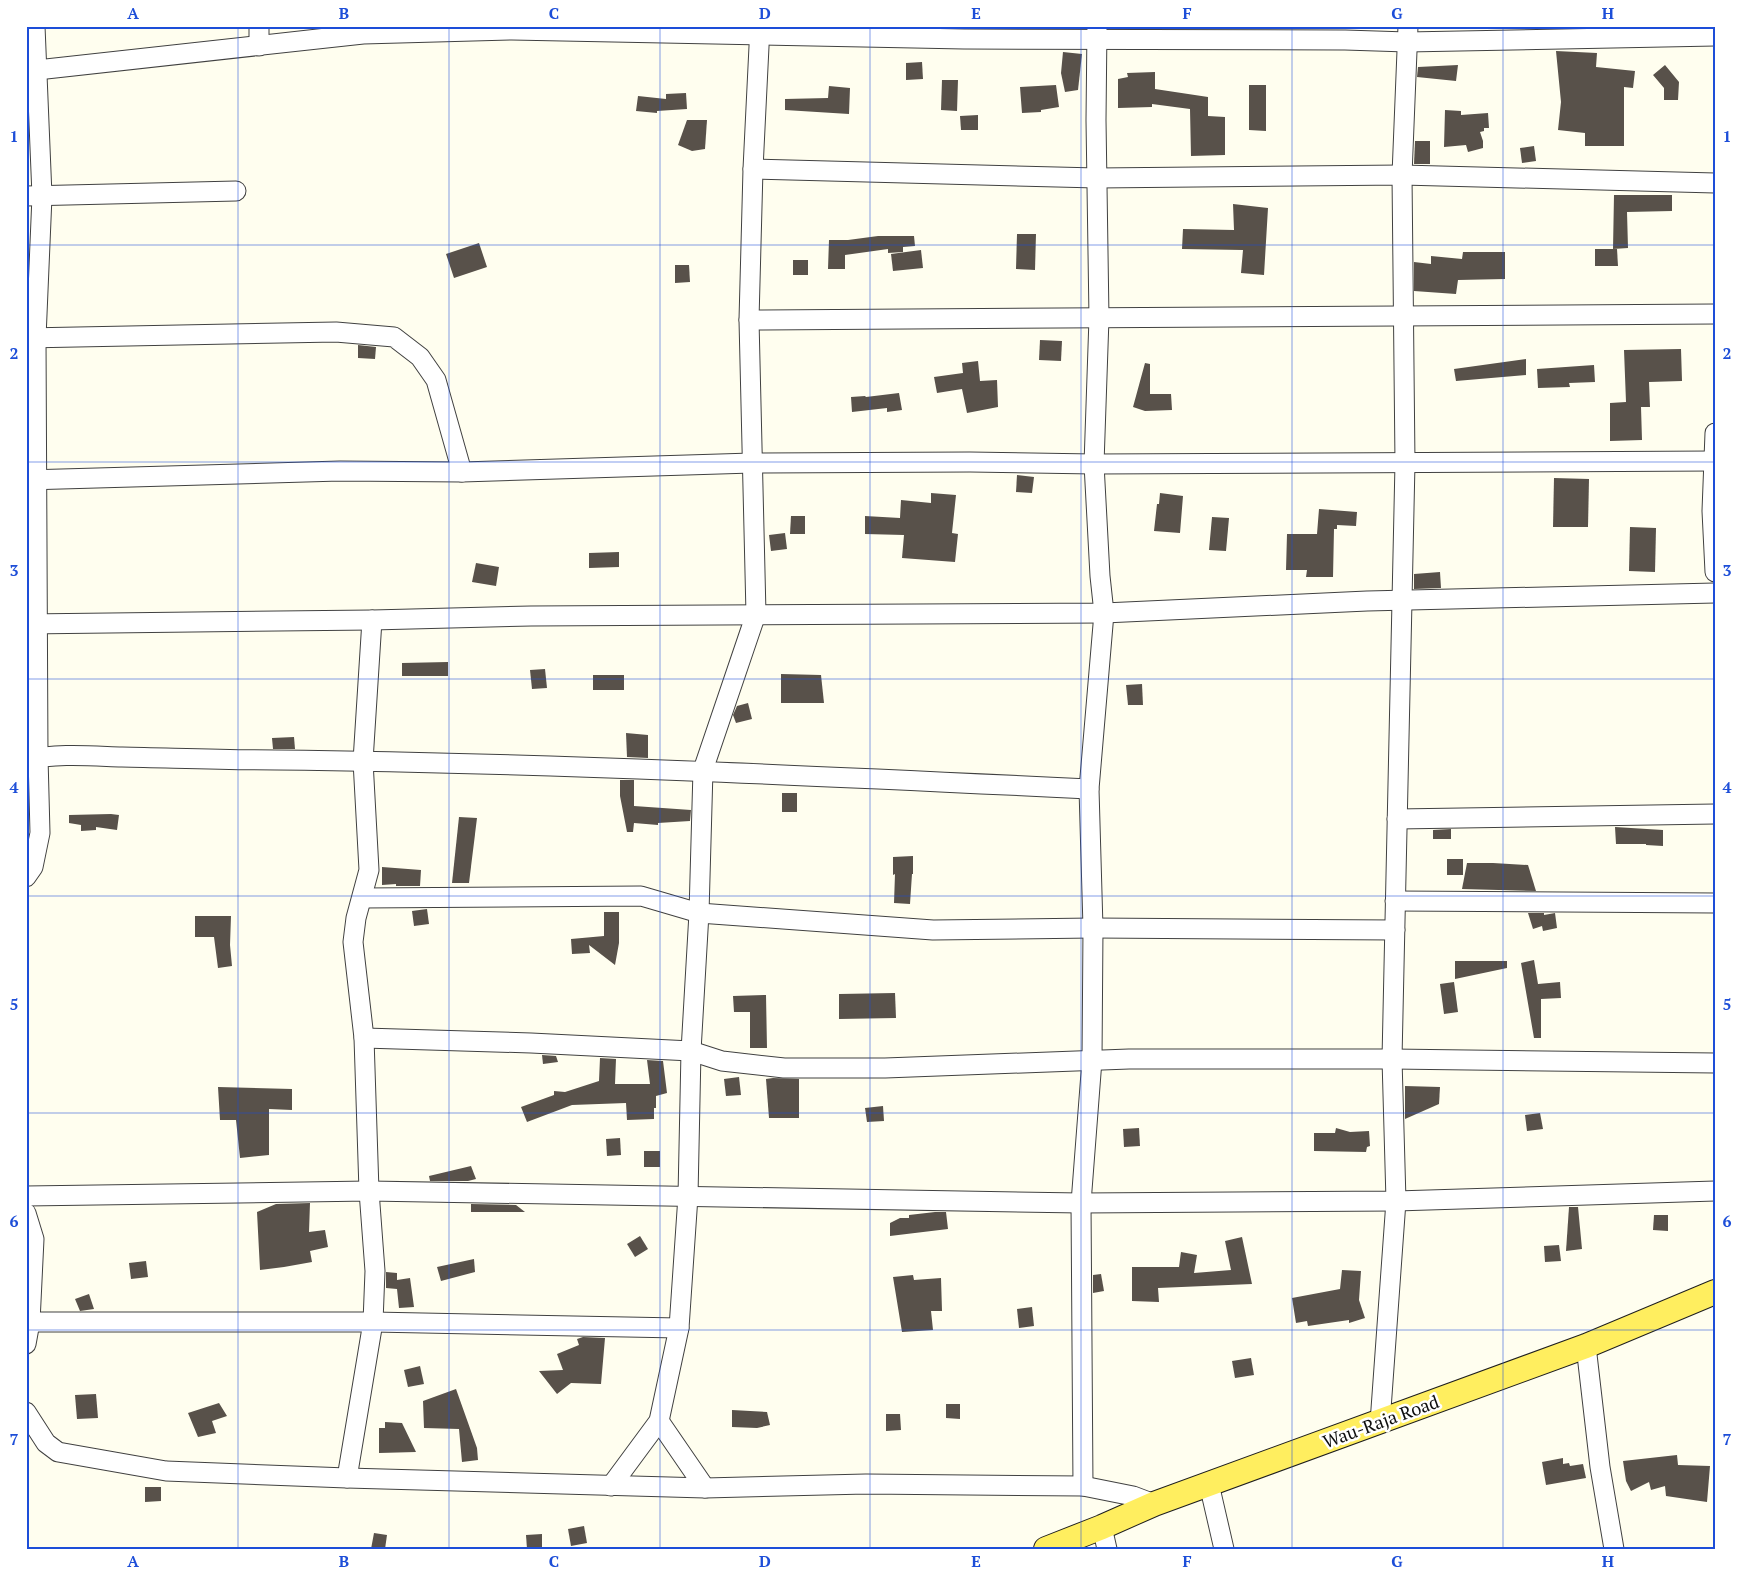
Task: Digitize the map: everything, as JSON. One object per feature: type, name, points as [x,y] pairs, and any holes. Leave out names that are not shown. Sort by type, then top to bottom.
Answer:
[{"type":"main road","name":"Wau-Raja Road","points":[[1046,1549],[1104,1538],[1154,1504],[1380,1423],[1586,1346],[1715,1292]]},
{"type":"street","points":[[26,878],[33,867],[40,833],[32,759],[31,338],[38,70],[36,26]]},
{"type":"street","points":[[259,26],[259,46]]},
{"type":"street","points":[[38,70],[363,34],[512,30],[760,30],[964,39],[1098,33],[1344,40],[1407,34],[1715,36]]},
{"type":"street","points":[[611,1486],[659,1421],[679,1328],[688,1196],[690,1051],[699,913],[703,770],[756,614],[750,320],[753,169],[760,30]]},
{"type":"street","points":[[1082,1486],[1081,1203],[1092,1060],[1093,928],[1089,789],[1104,613],[1100,576],[1094,464],[1099,318],[1096,120],[1098,33]]},
{"type":"street","points":[[1380,1423],[1396,1201],[1392,1059],[1402,600],[1404,463],[1402,175],[1407,34]]},
{"type":"street","points":[[753,169],[1097,178],[1402,175],[1715,183]]},
{"type":"street","points":[[34,196],[236,191]]},
{"type":"street","points":[[750,320],[1715,314]]},
{"type":"street","points":[[31,338],[336,332],[394,337],[420,357],[436,380],[462,472]]},
{"type":"street","points":[[1715,433],[1713,511],[1715,572]]},
{"type":"street","points":[[32,480],[340,471],[462,472],[752,463],[970,462],[1094,464],[1714,461]]},
{"type":"street","points":[[32,624],[531,616],[1104,613],[1402,600],[1715,593]]},
{"type":"street","points":[[347,1478],[373,1322],[375,1271],[369,1191],[364,1038],[353,942],[356,918],[369,870],[363,761],[372,620]]},
{"type":"street","points":[[32,759],[99,756],[703,770],[1089,789]]},
{"type":"street","points":[[1397,818],[1715,814]]},
{"type":"street","points":[[362,898],[641,896],[699,913],[933,930],[1093,928],[1395,930]]},
{"type":"street","points":[[1395,901],[1715,903]]},
{"type":"street","points":[[364,1038],[531,1043],[690,1051],[722,1061],[784,1068],[885,1068],[1092,1060],[1392,1059],[1715,1063]]},
{"type":"street","points":[[26,1196],[369,1191],[1081,1203],[1396,1201],[1715,1191]]},
{"type":"street","points":[[26,1213],[34,1239],[30,1322],[26,1344]]},
{"type":"street","points":[[30,1322],[373,1322],[679,1328]]},
{"type":"street","points":[[1586,1346],[1600,1467],[1614,1549]]},
{"type":"street","points":[[26,1412],[46,1443],[58,1452],[166,1471],[705,1488],[866,1484],[1082,1486],[1134,1496],[1154,1504]]},
{"type":"street","points":[[659,1421],[705,1488]]},
{"type":"street","points":[[1209,1484],[1224,1549]]},
{"type":"building","points":[[1556,51],[1597,53],[1596,67],[1635,71],[1633,88],[1624,87],[1624,146],[1585,146],[1585,133],[1558,130],[1561,102]]},
{"type":"building","points":[[1063,52],[1082,54],[1078,90],[1065,92],[1061,73]]},
{"type":"building","points":[[922,62],[923,79],[906,80],[906,63]]},
{"type":"building","points":[[1458,65],[1456,81],[1417,77],[1418,67]]},
{"type":"building","points":[[1665,65],[1679,82],[1678,100],[1664,100],[1664,88],[1653,75]]},
{"type":"building","points":[[1155,72],[1155,89],[1208,97],[1208,116],[1225,117],[1225,155],[1191,156],[1190,109],[1152,104],[1152,107],[1118,108],[1118,79],[1128,77],[1127,73]]},
{"type":"building","points":[[942,80],[958,80],[957,111],[941,110]]},
{"type":"building","points":[[1056,85],[1059,107],[1041,110],[1041,112],[1022,113],[1020,87]]},
{"type":"building","points":[[1249,85],[1266,85],[1266,131],[1249,130]]},
{"type":"building","points":[[829,86],[850,88],[849,114],[785,110],[785,99],[828,98]]},
{"type":"building","points":[[686,93],[687,109],[657,111],[657,113],[636,111],[638,96],[666,99],[666,94]]},
{"type":"building","points":[[1445,110],[1461,111],[1461,115],[1488,113],[1489,128],[1484,128],[1484,131],[1480,132],[1483,148],[1468,152],[1466,145],[1444,147]]},
{"type":"building","points":[[978,115],[978,130],[961,130],[960,116]]},
{"type":"building","points":[[687,120],[707,120],[705,149],[692,151],[678,145]]},
{"type":"building","points":[[1415,141],[1430,141],[1430,164],[1414,164]]},
{"type":"building","points":[[1534,146],[1536,161],[1522,163],[1520,148]]},
{"type":"building","points":[[1614,195],[1672,195],[1672,211],[1627,212],[1628,248],[1613,249]]},
{"type":"building","points":[[1233,204],[1268,208],[1264,275],[1241,273],[1243,250],[1182,249],[1183,229],[1234,230]]},
{"type":"building","points":[[1017,234],[1036,234],[1035,270],[1016,269]]},
{"type":"building","points":[[878,236],[914,236],[915,246],[903,247],[903,252],[888,253],[888,249],[845,255],[845,269],[828,269],[829,240],[848,240]]},
{"type":"building","points":[[479,243],[487,267],[454,278],[446,254]]},
{"type":"building","points":[[1595,249],[1617,249],[1618,266],[1595,266]]},
{"type":"building","points":[[921,250],[923,268],[893,271],[891,254]]},
{"type":"building","points":[[1463,252],[1505,252],[1505,279],[1458,280],[1456,294],[1414,291],[1414,262],[1431,264],[1431,256],[1462,259]]},
{"type":"building","points":[[793,260],[808,260],[808,275],[793,275]]},
{"type":"building","points":[[675,265],[689,265],[690,282],[675,283]]},
{"type":"building","points":[[1040,340],[1062,341],[1061,361],[1039,360]]},
{"type":"building","points":[[358,345],[376,347],[375,359],[358,358]]},
{"type":"building","points":[[1681,349],[1682,381],[1649,382],[1650,407],[1641,407],[1642,440],[1610,441],[1610,403],[1626,402],[1624,350]]},
{"type":"building","points":[[1526,359],[1526,375],[1456,381],[1454,369]]},
{"type":"building","points":[[978,361],[980,381],[997,380],[998,407],[967,413],[962,389],[937,393],[934,377],[963,373],[962,363]]},
{"type":"building","points":[[1145,363],[1150,364],[1150,394],[1171,394],[1172,410],[1145,411],[1133,407]]},
{"type":"building","points":[[1594,365],[1595,382],[1569,383],[1570,387],[1538,388],[1537,369]]},
{"type":"building","points":[[899,393],[902,410],[887,412],[887,408],[852,412],[851,397]]},
{"type":"building","points":[[1017,475],[1034,477],[1032,493],[1016,492]]},
{"type":"building","points":[[1554,478],[1589,479],[1588,527],[1553,527]]},
{"type":"building","points":[[931,493],[956,495],[952,533],[958,534],[955,562],[902,558],[904,535],[865,534],[865,516],[900,518],[901,500],[931,503]]},
{"type":"building","points":[[1160,493],[1183,496],[1180,533],[1154,531]]},
{"type":"building","points":[[1319,509],[1357,512],[1356,526],[1337,525],[1337,529],[1334,529],[1333,577],[1306,577],[1307,570],[1286,570],[1287,534],[1317,534]]},
{"type":"building","points":[[791,516],[805,516],[805,534],[790,534]]},
{"type":"building","points":[[1212,517],[1229,518],[1226,551],[1209,550]]},
{"type":"building","points":[[1630,527],[1656,528],[1655,572],[1629,571]]},
{"type":"building","points":[[785,533],[787,549],[771,551],[769,535]]},
{"type":"building","points":[[619,552],[619,567],[589,568],[589,553]]},
{"type":"building","points":[[476,563],[499,567],[496,586],[472,582]]},
{"type":"building","points":[[1440,572],[1441,588],[1414,589],[1414,574]]},
{"type":"building","points":[[448,662],[448,676],[402,676],[402,663]]},
{"type":"building","points":[[545,669],[547,688],[532,689],[530,670]]},
{"type":"building","points":[[781,674],[821,675],[824,703],[781,703]]},
{"type":"building","points":[[593,675],[624,675],[624,690],[593,690]]},
{"type":"building","points":[[1142,684],[1143,705],[1128,705],[1126,685]]},
{"type":"building","points":[[748,703],[752,719],[736,723],[733,715],[737,706]]},
{"type":"building","points":[[626,733],[648,735],[648,758],[627,757]]},
{"type":"building","points":[[294,737],[295,749],[273,749],[272,738]]},
{"type":"building","points":[[620,780],[634,780],[634,806],[691,810],[690,821],[658,823],[658,825],[634,823],[633,832],[627,832],[620,796]]},
{"type":"building","points":[[782,793],[797,793],[797,812],[782,812]]},
{"type":"building","points":[[69,815],[119,815],[117,830],[96,827],[96,830],[81,831],[81,825],[69,823]]},
{"type":"building","points":[[459,817],[477,818],[469,883],[452,883]]},
{"type":"building","points":[[1615,827],[1663,830],[1663,846],[1616,844]]},
{"type":"building","points":[[1451,829],[1451,839],[1433,839],[1433,830]]},
{"type":"building","points":[[913,856],[910,904],[894,903],[895,874],[893,875],[893,857]]},
{"type":"building","points":[[1447,859],[1463,859],[1463,875],[1447,875]]},
{"type":"building","points":[[1467,863],[1528,865],[1536,891],[1462,889]]},
{"type":"building","points":[[382,867],[421,870],[420,886],[382,885]]},
{"type":"building","points":[[427,909],[429,924],[414,926],[412,911]]},
{"type":"building","points":[[604,912],[619,912],[619,943],[615,965],[589,945],[590,953],[572,954],[571,939],[604,936]]},
{"type":"building","points":[[1528,913],[1544,913],[1544,915],[1555,913],[1557,928],[1543,931],[1542,926],[1533,929]]},
{"type":"building","points":[[195,916],[231,916],[230,945],[232,966],[218,968],[214,937],[195,937]]},
{"type":"building","points":[[1534,960],[1538,984],[1560,982],[1561,998],[1541,999],[1541,1038],[1534,1038],[1521,963]]},
{"type":"building","points":[[1455,961],[1507,961],[1507,968],[1455,979]]},
{"type":"building","points":[[1454,982],[1458,1012],[1444,1014],[1440,984]]},
{"type":"building","points":[[895,993],[896,1018],[839,1019],[839,994]]},
{"type":"building","points":[[766,995],[767,1048],[750,1048],[750,1012],[734,1012],[733,996]]},
{"type":"building","points":[[542,1055],[556,1056],[558,1062],[543,1064]]},
{"type":"building","points":[[600,1058],[616,1059],[615,1084],[650,1084],[647,1060],[663,1061],[667,1093],[656,1096],[654,1119],[627,1120],[626,1103],[572,1105],[527,1122],[521,1107],[554,1095],[554,1091],[565,1092],[599,1081]]},
{"type":"building","points":[[739,1077],[741,1095],[726,1096],[724,1079]]},
{"type":"building","points":[[766,1079],[799,1079],[799,1118],[769,1118]]},
{"type":"building","points":[[1405,1086],[1440,1087],[1439,1104],[1405,1119]]},
{"type":"building","points":[[218,1087],[292,1089],[292,1110],[269,1109],[269,1155],[240,1158],[236,1120],[220,1120]]},
{"type":"building","points":[[883,1106],[884,1121],[867,1122],[865,1108]]},
{"type":"building","points":[[1540,1113],[1543,1129],[1527,1131],[1525,1115]]},
{"type":"building","points":[[1139,1128],[1140,1146],[1124,1147],[1123,1129]]},
{"type":"building","points":[[1336,1128],[1350,1132],[1369,1131],[1370,1146],[1367,1147],[1366,1152],[1314,1151],[1314,1133],[1335,1133]]},
{"type":"building","points":[[620,1138],[621,1155],[607,1156],[606,1139]]},
{"type":"building","points":[[644,1151],[660,1151],[660,1167],[644,1167]]},
{"type":"building","points":[[471,1166],[476,1179],[468,1181],[430,1181],[429,1176]]},
{"type":"building","points":[[310,1203],[309,1232],[325,1230],[328,1247],[310,1251],[312,1262],[260,1270],[257,1212],[276,1204]]},
{"type":"building","points":[[471,1204],[516,1205],[525,1212],[471,1212]]},
{"type":"building","points":[[1569,1207],[1578,1207],[1582,1249],[1566,1251]]},
{"type":"building","points":[[946,1212],[948,1229],[890,1236],[890,1223],[900,1218],[909,1218],[909,1215]]},
{"type":"building","points":[[1654,1215],[1668,1215],[1668,1231],[1653,1230]]},
{"type":"building","points":[[640,1236],[648,1249],[635,1257],[627,1244]]},
{"type":"building","points":[[1242,1237],[1252,1284],[1158,1288],[1159,1302],[1132,1301],[1132,1267],[1179,1267],[1181,1252],[1197,1255],[1194,1273],[1231,1270],[1225,1241]]},
{"type":"building","points":[[1559,1245],[1561,1261],[1545,1262],[1544,1246]]},
{"type":"building","points":[[474,1259],[475,1272],[441,1281],[437,1267]]},
{"type":"building","points":[[146,1261],[148,1277],[131,1279],[129,1263]]},
{"type":"building","points":[[1342,1270],[1361,1271],[1359,1300],[1365,1318],[1349,1323],[1349,1320],[1308,1326],[1307,1321],[1296,1323],[1292,1298],[1340,1289]]},
{"type":"building","points":[[386,1272],[397,1273],[397,1280],[410,1278],[414,1307],[399,1308],[397,1289],[386,1288]]},
{"type":"building","points":[[1101,1274],[1104,1291],[1093,1293],[1093,1275]]},
{"type":"building","points":[[913,1275],[914,1280],[941,1278],[942,1311],[931,1311],[933,1330],[902,1332],[893,1277]]},
{"type":"building","points":[[89,1294],[94,1309],[80,1311],[75,1299]]},
{"type":"building","points":[[1032,1307],[1034,1326],[1019,1328],[1017,1309]]},
{"type":"building","points":[[583,1337],[605,1338],[601,1384],[571,1383],[557,1394],[539,1371],[563,1370],[557,1354],[579,1345],[577,1339]]},
{"type":"building","points":[[1251,1358],[1254,1375],[1235,1378],[1232,1361]]},
{"type":"building","points":[[420,1366],[424,1384],[408,1387],[404,1370]]},
{"type":"building","points":[[456,1389],[477,1448],[478,1460],[462,1462],[459,1429],[424,1428],[423,1401]]},
{"type":"building","points":[[96,1394],[98,1418],[77,1419],[75,1395]]},
{"type":"building","points":[[219,1403],[227,1416],[212,1421],[216,1433],[198,1437],[188,1413]]},
{"type":"building","points":[[946,1404],[960,1404],[960,1419],[946,1418]]},
{"type":"building","points":[[732,1410],[767,1412],[770,1425],[757,1428],[732,1427]]},
{"type":"building","points":[[886,1414],[900,1414],[901,1430],[886,1431]]},
{"type":"building","points":[[385,1422],[402,1423],[416,1452],[379,1453],[379,1428],[385,1428]]},
{"type":"building","points":[[1677,1455],[1678,1465],[1710,1466],[1707,1502],[1666,1496],[1665,1486],[1651,1490],[1649,1482],[1631,1491],[1626,1481],[1623,1461]]},
{"type":"building","points":[[1563,1458],[1563,1464],[1569,1463],[1570,1466],[1583,1464],[1586,1478],[1546,1485],[1542,1462]]},
{"type":"building","points":[[145,1487],[161,1487],[161,1501],[145,1502]]},
{"type":"building","points":[[584,1526],[587,1543],[571,1546],[568,1529]]},
{"type":"building","points":[[374,1533],[387,1535],[385,1549],[371,1549]]},
{"type":"building","points":[[542,1534],[542,1549],[527,1549],[526,1535]]}]
